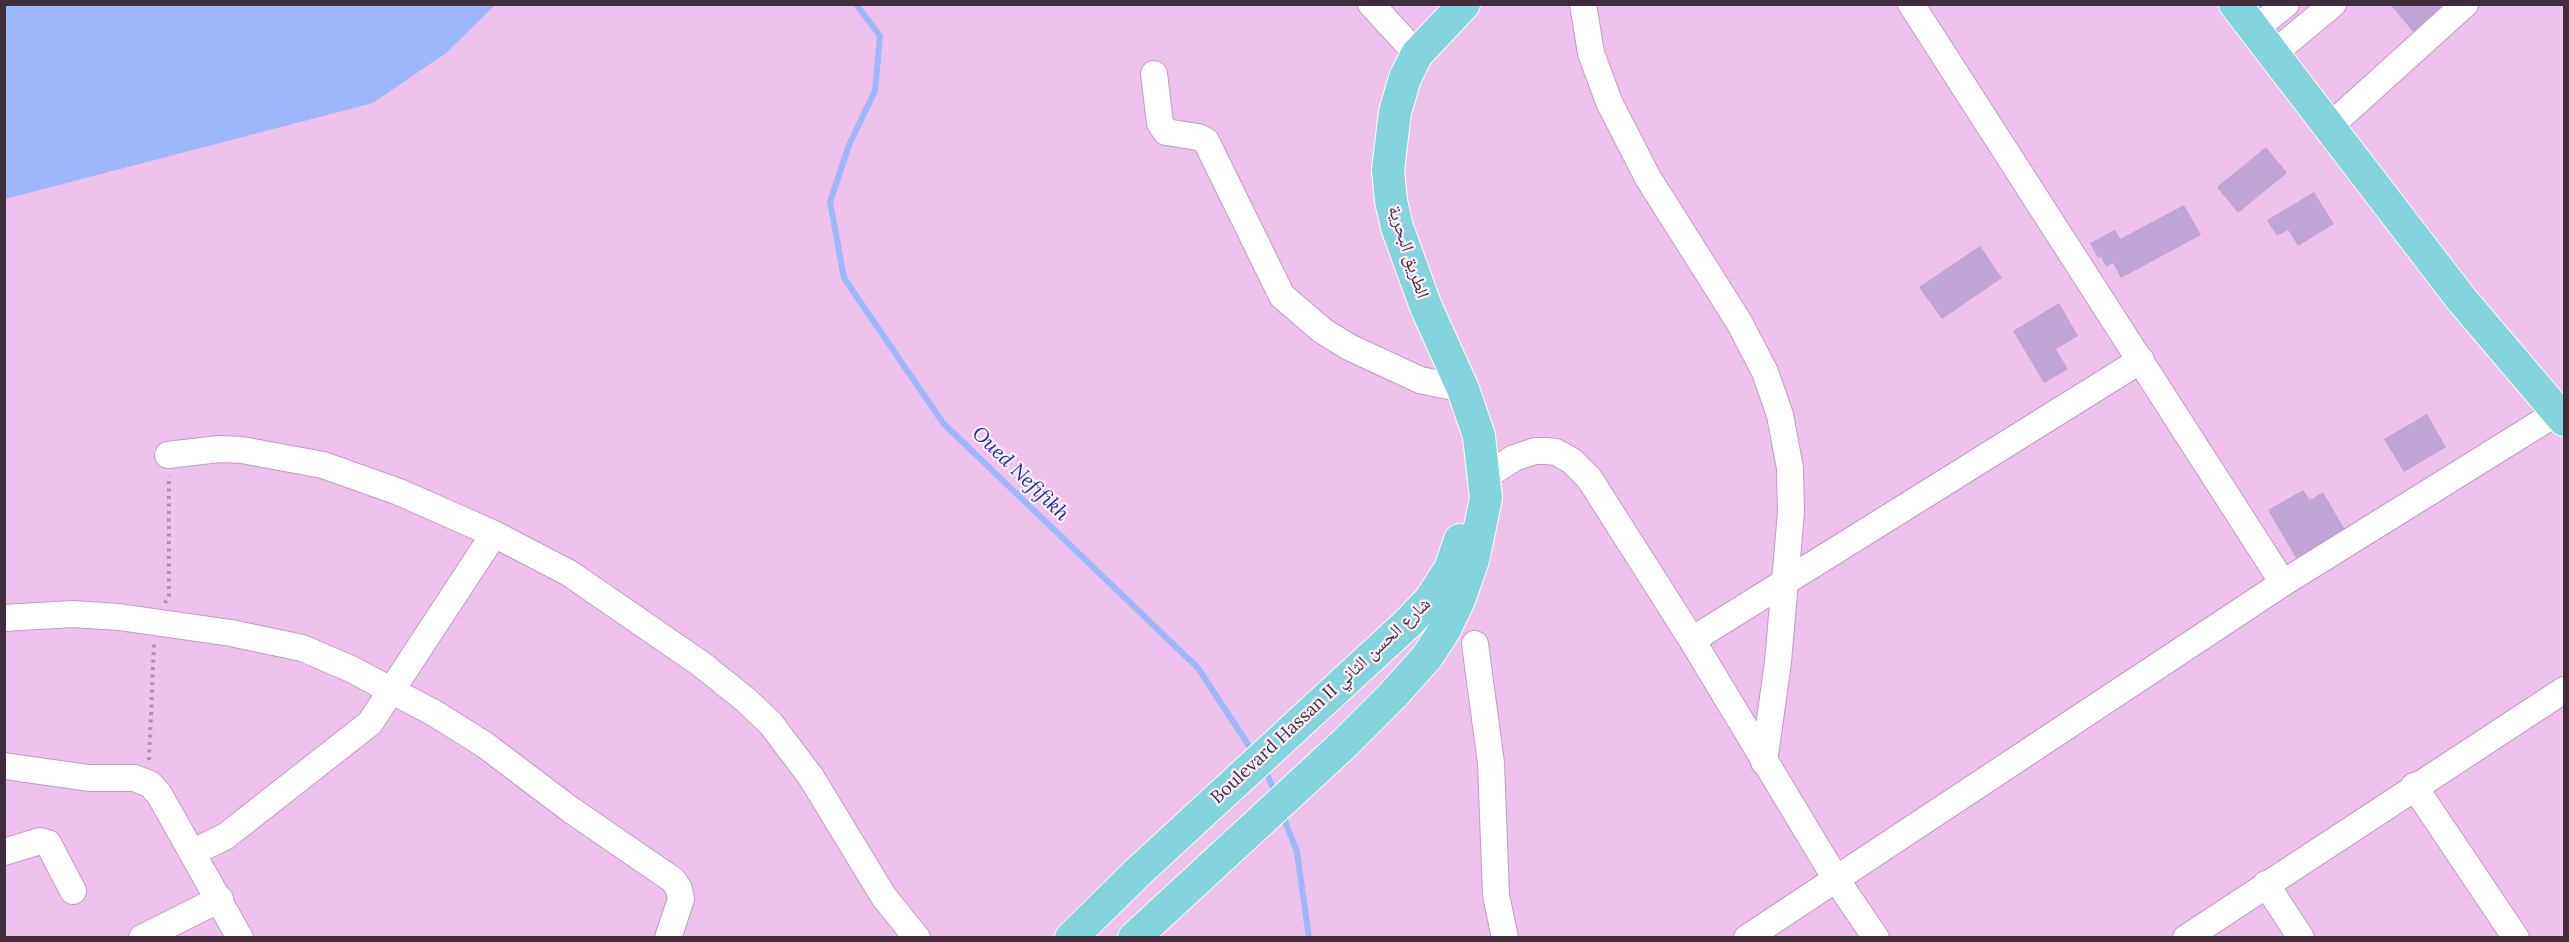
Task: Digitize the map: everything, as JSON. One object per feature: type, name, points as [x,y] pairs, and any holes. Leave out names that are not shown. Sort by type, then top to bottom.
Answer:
[{"type":"main road","name":"الطريق البحرية","points":[[1464,4],[1417,54],[1405,78],[1395,112],[1388,170],[1391,201],[1397,227],[1423,299],[1462,389],[1479,436],[1486,476]]},
{"type":"main road","points":[[2235,4],[2462,300],[2561,416]]},
{"type":"main road","name":"Boulevard Hassan II شارع الحسن الثاني","points":[[1071,938],[1138,872],[1430,600],[1450,569],[1486,476]]},
{"type":"main road","name":"Boulevard Hassan II شارع الحسن الثاني","points":[[1134,938],[1170,902],[1344,744],[1427,657],[1444,631],[1459,600],[1483,521],[1486,476]]},
{"type":"street","points":[[1371,4],[1417,54]]},
{"type":"street","points":[[1583,4],[1591,52],[1609,102],[1648,178],[1696,250],[1739,322],[1773,392],[1786,440],[1790,468],[1791,512],[1764,762]]},
{"type":"street","points":[[1911,4],[2283,583]]},
{"type":"street","points":[[2264,42],[2286,4]]},
{"type":"street","points":[[2264,42],[2333,4]]},
{"type":"street","points":[[2329,127],[2465,4]]},
{"type":"street","points":[[1154,74],[1160,123],[1166,132],[1198,137],[1206,141],[1263,252],[1282,296],[1323,331],[1348,347],[1420,380],[1462,389]]},
{"type":"street","points":[[1692,640],[2140,360]]},
{"type":"street","points":[[1747,938],[2283,583],[2561,416]]},
{"type":"street","points":[[168,454],[242,450],[323,465],[372,481],[494,534],[569,573],[651,628],[746,700],[794,752],[884,897],[917,938]]},
{"type":"street","points":[[1486,476],[1514,458],[1535,451],[1556,452],[1572,461],[1589,478],[1692,640],[1836,879],[1876,938]]},
{"type":"street","points":[[192,853],[226,836],[370,723],[494,534]]},
{"type":"street","points":[[4,618],[73,614],[119,617],[266,639],[302,648],[393,690],[485,745],[571,810],[673,880],[679,889],[681,899],[668,938]]},
{"type":"street","points":[[1475,644],[1491,763],[1496,895],[1505,938]]},
{"type":"street","points":[[2186,938],[2414,786],[2563,694]]},
{"type":"street","points":[[4,766],[88,778],[134,778],[150,784],[159,794],[240,938]]},
{"type":"street","points":[[2414,786],[2516,938]]},
{"type":"street","points":[[4,852],[40,842],[48,843],[73,891]]},
{"type":"street","points":[[2266,884],[2301,938]]},
{"type":"street","points":[[142,938],[220,899]]},
{"type":"water","points":[[4,5],[495,5],[446,53],[373,103],[5,199]]},
{"type":"building","points":[[2390,4],[2451,4],[2415,34]]},
{"type":"building","points":[[2266,147],[2287,173],[2238,213],[2217,187]]},
{"type":"building","points":[[2314,192],[2334,224],[2298,246],[2288,230],[2277,236],[2267,220]]},
{"type":"building","points":[[2184,205],[2201,235],[2121,278],[2113,263],[2106,267],[2101,257],[2098,258],[2090,243],[2115,230],[2120,239]]},
{"type":"building","points":[[1980,246],[2002,278],[1942,319],[1919,287]]},
{"type":"building","points":[[2059,303],[2078,336],[2056,349],[2068,369],[2044,383],[2013,331]]},
{"type":"building","points":[[2427,414],[2446,447],[2404,472],[2384,439]]},
{"type":"building","points":[[2303,490],[2310,500],[2323,492],[2345,530],[2296,558],[2268,510]]},
{"type":"waterway","name":"Oued Nefifikh","points":[[856,4],[880,36],[875,91],[849,145],[830,202],[844,278],[943,423],[1198,668],[1253,752]]},
{"type":"waterway","name":"Oued Nefifikh","points":[[1264,768],[1276,794]]},
{"type":"waterway","name":"Oued Nefifikh","points":[[1282,813],[1297,852],[1309,938]]}]
